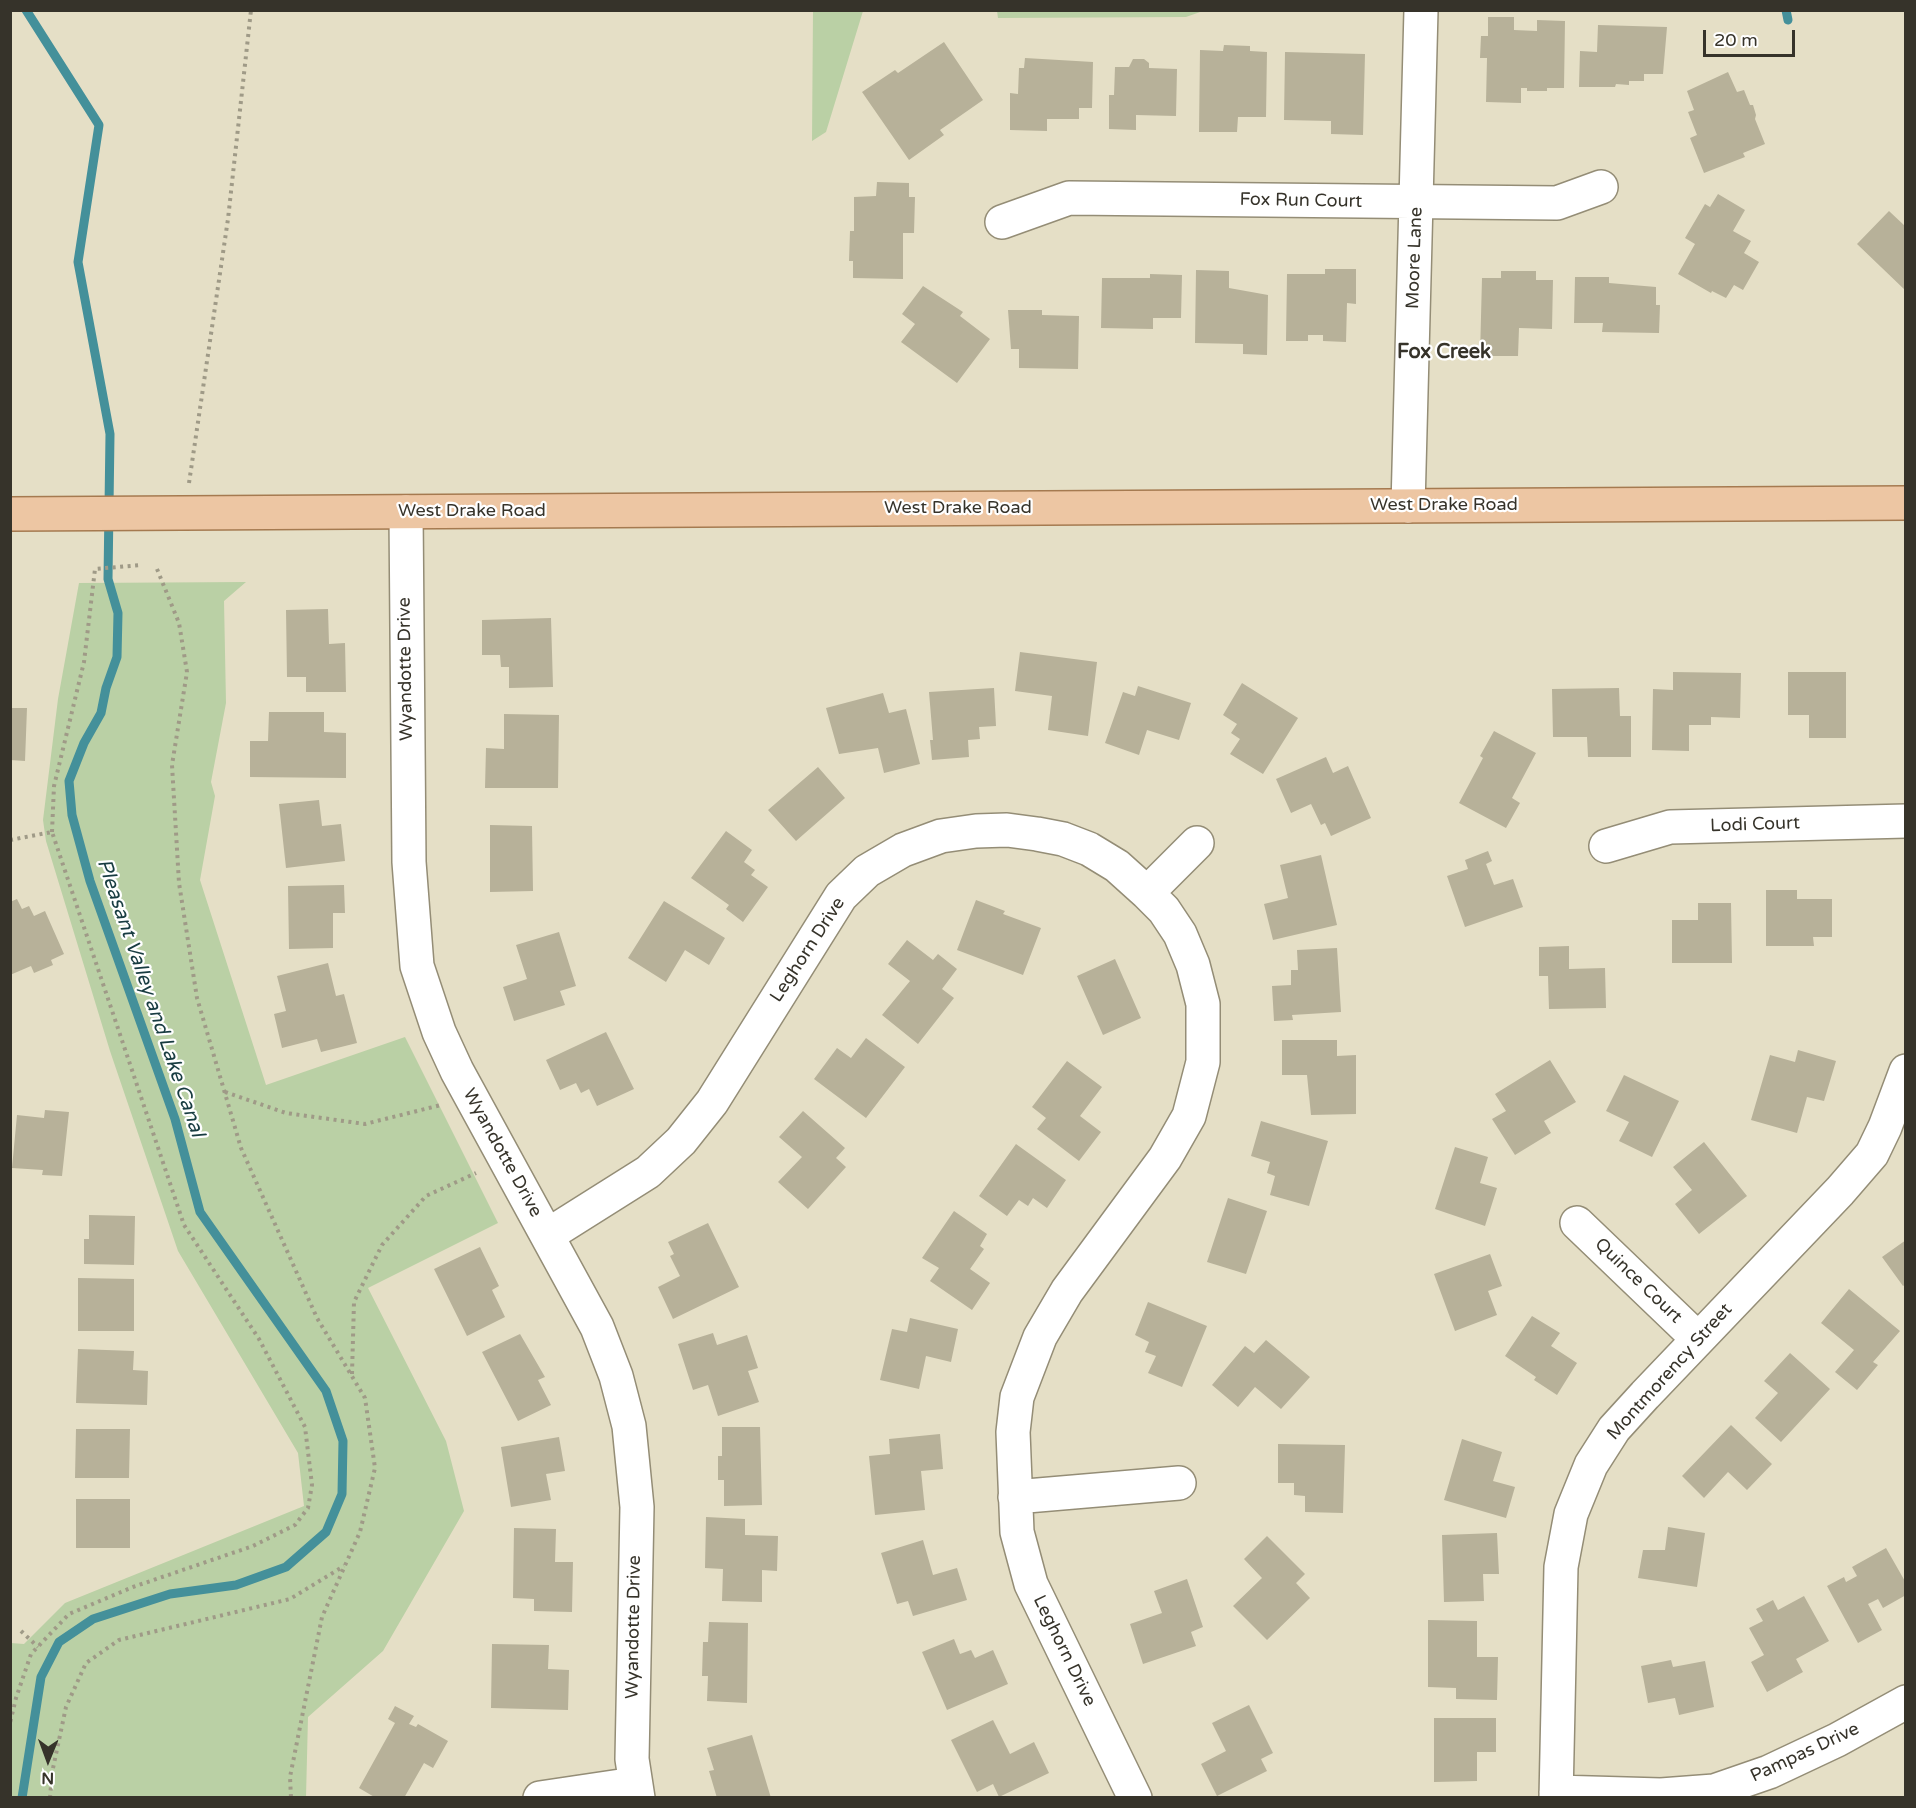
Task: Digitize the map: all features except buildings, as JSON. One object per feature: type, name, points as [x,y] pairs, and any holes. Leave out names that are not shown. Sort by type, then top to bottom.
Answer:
[{"type":"main road","name":"West Drake Road","points":[[10,514],[1905,503]]},
{"type":"street","name":"Moore Lane","points":[[1408,506],[1421,10]]},
{"type":"street","name":"Fox Run Court","points":[[1002,222],[1069,198],[1557,203],[1601,187]]},
{"type":"street","name":"Wyandotte Drive","points":[[406,512],[409,862],[417,966],[439,1032],[457,1071],[597,1328],[616,1376],[629,1426],[637,1507],[632,1759],[636,1791],[540,1797]]},
{"type":"street","name":"Lodi Court","points":[[1606,846],[1670,827],[1905,821]]},
{"type":"street","name":"Leghorn Drive","points":[[548,1235],[648,1172],[681,1141],[712,1102],[842,896],[867,871],[903,850],[941,836],[976,831],[1007,830],[1037,834],[1063,839],[1089,849],[1117,866],[1147,893],[1164,910],[1180,934],[1193,965],[1203,1004],[1203,1062],[1189,1116],[1165,1158],[1067,1291],[1027,1365],[1017,1397],[1013,1432],[1017,1532],[1031,1584],[1135,1797]]},
{"type":"street","points":[[1147,893],[1197,843]]},
{"type":"street","name":"Montmorency Street","points":[[1556,1795],[1561,1567],[1571,1514],[1592,1465],[1614,1429],[1895,1130],[1905,1071]]},
{"type":"street","name":"Quince Court","points":[[1577,1223],[1698,1339]]},
{"type":"street","points":[[1015,1497],[1179,1483]]},
{"type":"street","name":"Pampas Drive","points":[[1556,1795],[1661,1795],[1714,1791],[1779,1768],[1837,1740],[1905,1702]]},
{"type":"path","points":[[184,513],[228,219],[251,10]]},
{"type":"path","points":[[10,1723],[31,1654],[69,1614],[133,1587],[253,1546],[295,1525],[308,1508],[312,1485],[305,1427],[259,1339],[184,1226],[52,832],[54,786],[84,662],[95,568],[141,565]]},
{"type":"path","points":[[157,569],[179,623],[187,672],[172,765],[179,883],[197,998],[241,1148],[312,1307],[366,1398],[375,1468],[360,1532],[322,1617],[290,1777],[291,1797]]},
{"type":"path","points":[[10,840],[52,832]]},
{"type":"path","points":[[225,1092],[286,1113],[365,1124],[442,1105]]},
{"type":"path","points":[[352,1376],[354,1302],[382,1245],[426,1196],[476,1173]]},
{"type":"path","points":[[50,1797],[52,1773],[66,1707],[86,1663],[119,1640],[290,1599],[345,1566]]},
{"type":"path","points":[[21,1630],[38,1647]]},
{"type":"green space","points":[[997,10],[1203,11],[1186,17],[998,18]]},
{"type":"green space","points":[[813,11],[863,11],[826,132],[812,141]]},
{"type":"green space","points":[[246,582],[224,601],[226,703],[211,782],[215,796],[200,880],[266,1085],[405,1037],[498,1223],[368,1288],[446,1441],[464,1511],[383,1651],[308,1717],[306,1797],[11,1797],[11,1643],[24,1644],[65,1603],[304,1506],[298,1453],[178,1251],[110,1051],[46,841],[43,820],[58,699],[79,583]]},
{"type":"waterway","name":"Pleasant Valley and Lake Canal","points":[[22,1798],[41,1677],[59,1642],[93,1619],[170,1594],[236,1585],[286,1567],[326,1532],[342,1494],[343,1441],[326,1391],[200,1212],[175,1119],[90,881],[72,815],[69,781],[84,743],[101,713],[106,688],[117,657],[118,613],[108,579],[110,434],[78,262],[99,125],[26,10]]},
{"type":"waterway","points":[[1786,10],[1788,20]]},
{"type":"district","name":"Fox Creek","points":[[1444,353]]}]
